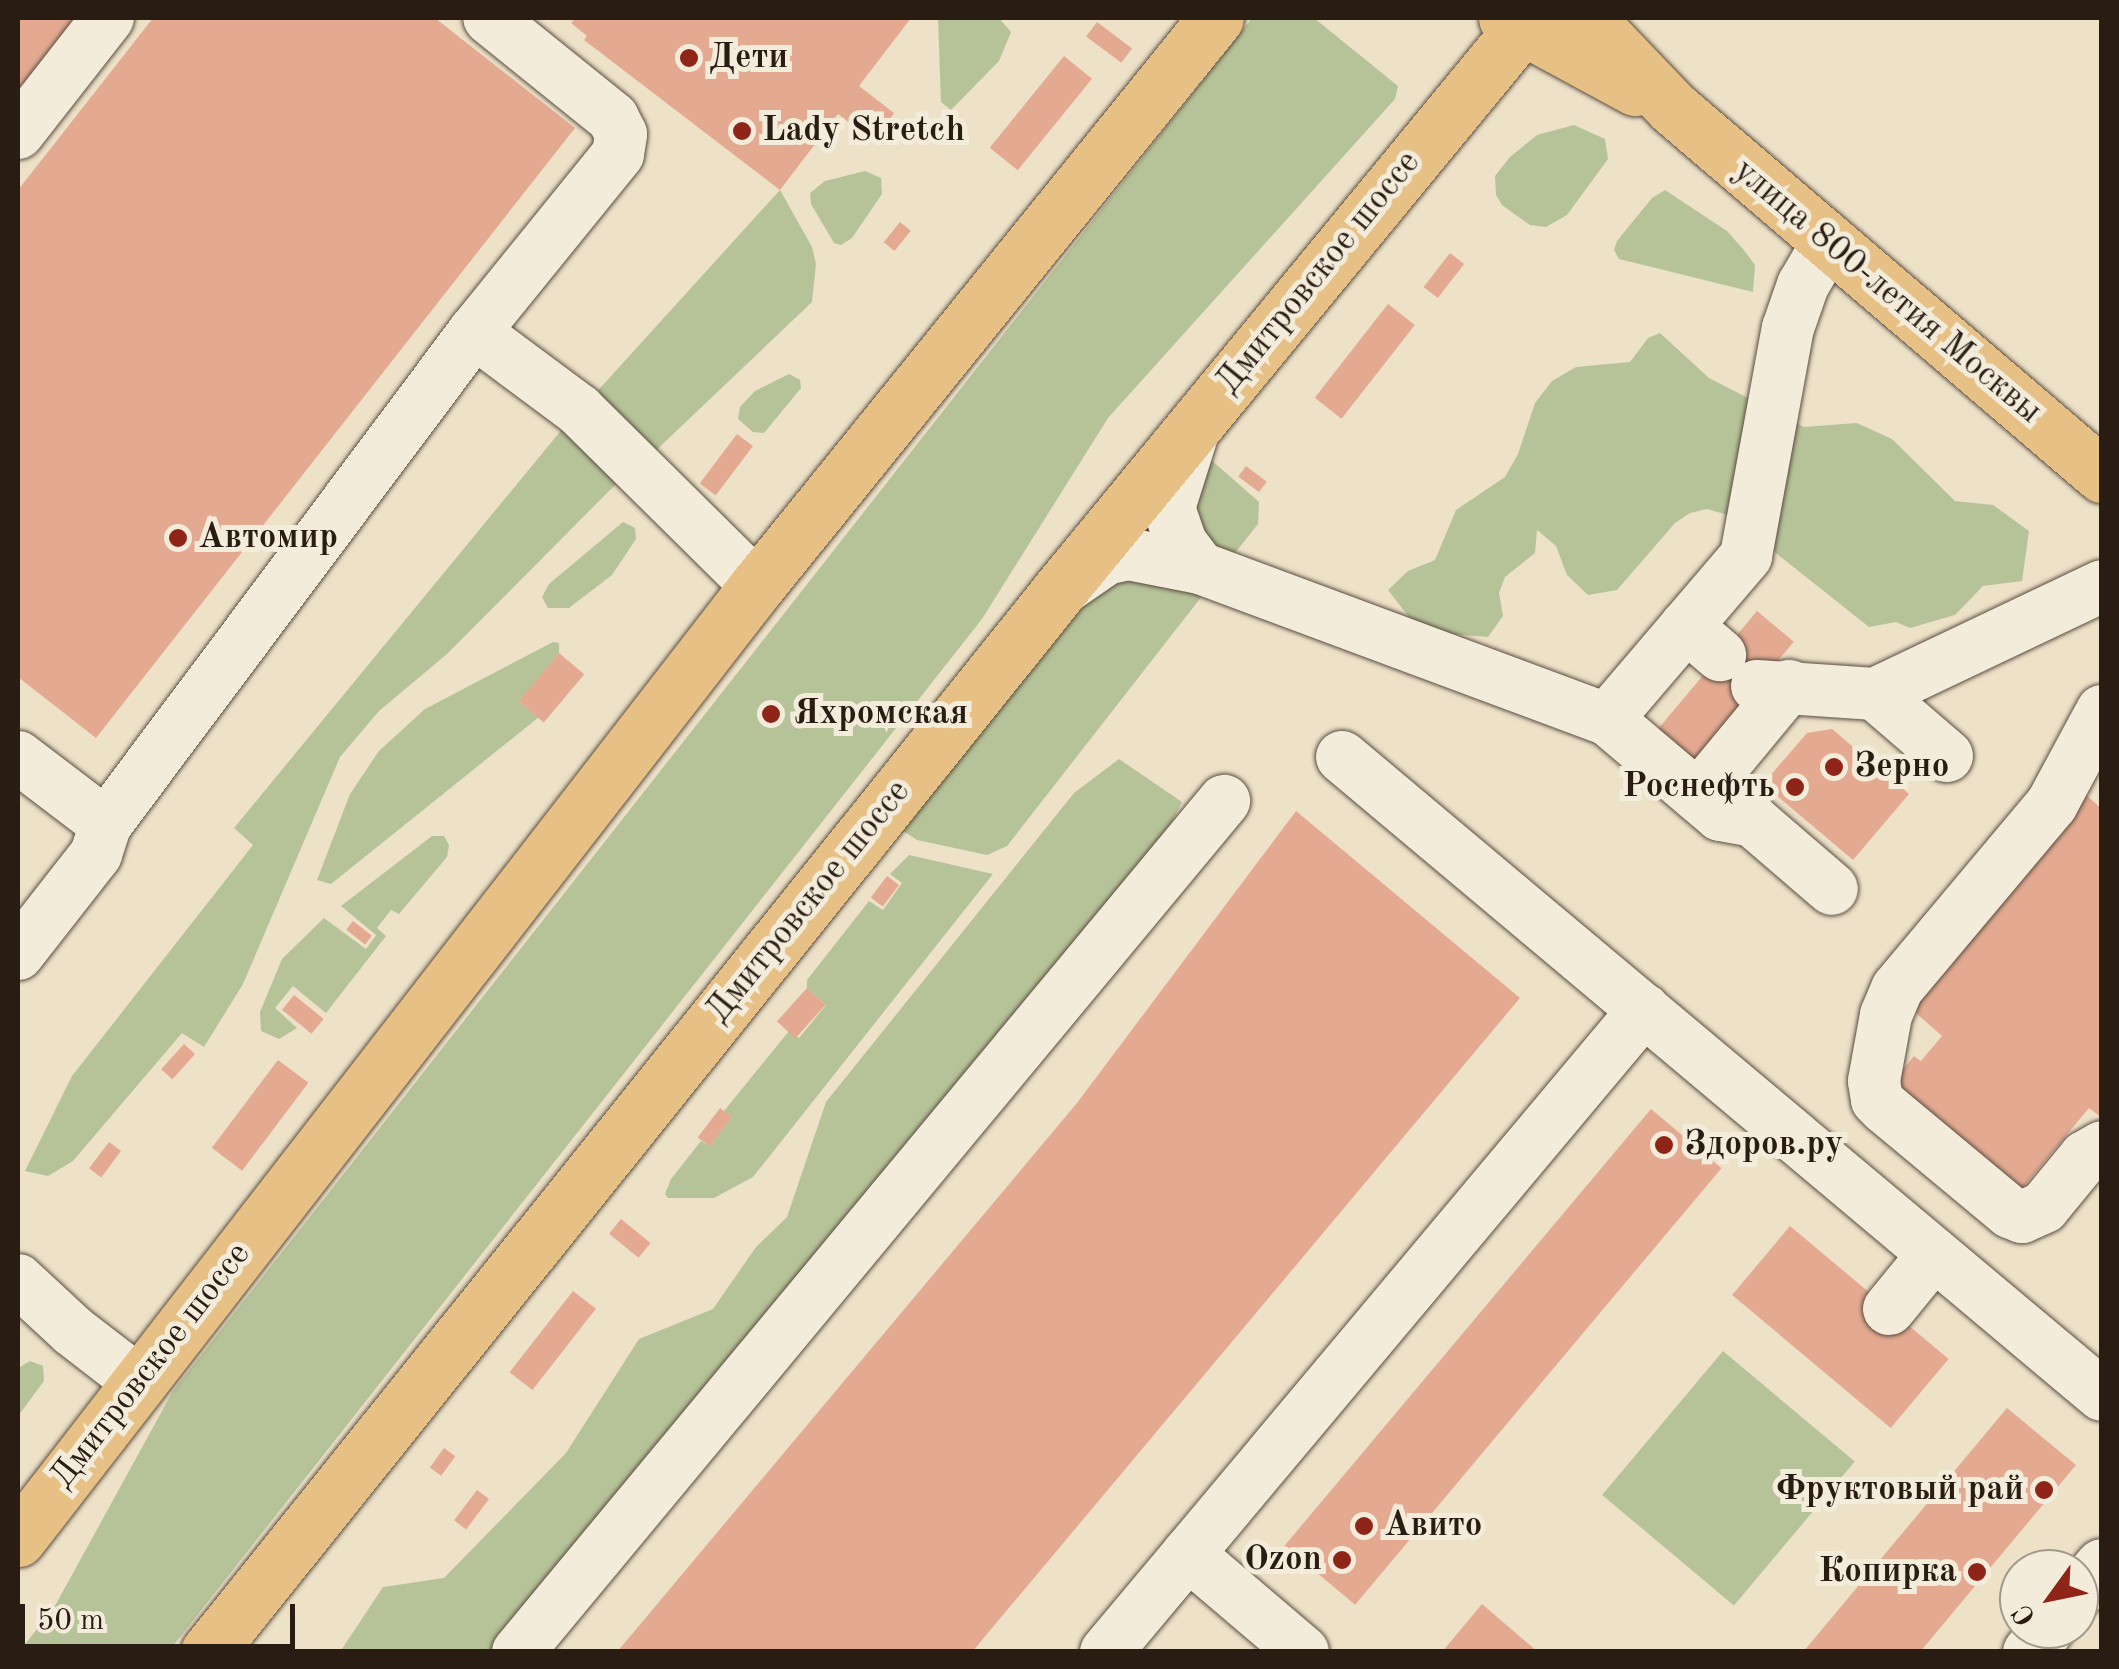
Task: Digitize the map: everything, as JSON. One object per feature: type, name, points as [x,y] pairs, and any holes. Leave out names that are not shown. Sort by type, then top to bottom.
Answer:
[{"type":"main road","name":"Дмитровское шоссе","points":[[18,1539],[757,586],[1216,18]]},
{"type":"main road","name":"улица 800-летия Москвы","points":[[1587,18],[1673,108],[1827,244],[2102,475]]},
{"type":"main road","name":"Дмитровское шоссе","points":[[208,1652],[1519,21]]},
{"type":"main road","name":"улица 800-летия Москвы","points":[[1519,21],[1673,108]]},
{"type":"lane","points":[[18,133],[108,18]]},
{"type":"lane","points":[[18,954],[96,854],[106,824],[474,332],[618,154],[622,134],[613,118],[489,18]]},
{"type":"lane","points":[[1698,796],[1738,663],[1746,556],[1788,328],[1803,286],[1827,244]]},
{"type":"lane","points":[[474,332],[579,410],[757,586]]},
{"type":"lane","points":[[1194,428],[1169,508],[1181,543],[1200,568]]},
{"type":"lane","points":[[1058,592],[1106,558],[1128,554],[1200,568],[1607,719],[1720,814],[1753,821],[1832,889]]},
{"type":"lane","points":[[1875,694],[2102,586]]},
{"type":"lane","points":[[1607,719],[1738,663],[1875,694],[1947,756]]},
{"type":"lane","points":[[2102,710],[2052,804],[1897,989],[1886,1015],[1874,1081],[1878,1100],[1885,1108],[2010,1212],[2022,1217],[2044,1207],[2085,1157],[2102,1147]]},
{"type":"lane","points":[[18,757],[106,824]]},
{"type":"lane","points":[[1342,757],[2102,1395]]},
{"type":"lane","points":[[518,1652],[1224,801]]},
{"type":"lane","points":[[1121,1646],[1188,1554],[1644,1010]]},
{"type":"lane","points":[[1889,1309],[1934,1254]]},
{"type":"lane","points":[[18,1280],[73,1331],[138,1381]]},
{"type":"lane","points":[[1188,1554],[1303,1652]]},
{"type":"green space","points":[[938,18],[999,18],[1011,32],[999,61],[951,110],[941,102]]},
{"type":"green space","points":[[1252,18],[1314,18],[1398,86],[1395,99],[1108,418],[982,619],[169,1651],[20,1651],[56,1604],[173,1391]]},
{"type":"green space","points":[[1574,125],[1605,139],[1608,159],[1567,215],[1546,227],[1530,225],[1502,205],[1496,195],[1495,176],[1510,157],[1537,135]]},
{"type":"green space","points":[[865,171],[881,178],[882,194],[852,238],[841,245],[834,243],[811,204],[810,193],[825,181]]},
{"type":"green space","points":[[780,190],[812,247],[816,264],[812,302],[649,457],[592,397]]},
{"type":"green space","points":[[1665,190],[1727,231],[1743,249],[1755,265],[1753,292],[1619,259],[1614,250],[1617,241],[1652,198]]},
{"type":"green space","points":[[1660,333],[1709,378],[1804,427],[1857,423],[1892,439],[1955,501],[1993,505],[2029,531],[2022,581],[1983,586],[1955,615],[1910,628],[1896,622],[1869,627],[1728,515],[1707,509],[1690,513],[1675,523],[1617,590],[1588,595],[1567,575],[1556,546],[1537,530],[1535,553],[1505,577],[1499,593],[1503,616],[1488,637],[1438,633],[1412,621],[1388,590],[1408,571],[1435,560],[1456,510],[1505,477],[1518,454],[1535,403],[1552,381],[1576,367],[1630,362],[1648,338]]},
{"type":"green space","points":[[789,374],[800,380],[801,388],[764,433],[753,432],[738,419],[740,407],[755,391]]},
{"type":"green space","points":[[568,422],[623,477],[447,654],[379,711],[340,757],[243,984],[204,1047],[182,1033],[73,1161],[48,1176],[25,1171],[72,1076],[253,845],[234,828]]},
{"type":"green space","points":[[1209,458],[1259,502],[1258,524],[1231,558],[1212,552],[1187,486]]},
{"type":"green space","points":[[623,522],[635,528],[636,539],[612,575],[569,608],[548,608],[542,597],[549,584]]},
{"type":"green space","points":[[1116,568],[1206,591],[1007,846],[987,855],[917,840],[894,825],[1068,598]]},
{"type":"green space","points":[[553,642],[559,643],[559,653],[519,702],[539,717],[331,884],[317,880],[350,794],[379,751],[425,709]]},
{"type":"green space","points":[[1119,759],[1182,802],[1169,828],[501,1651],[340,1652],[383,1587],[444,1578],[566,1453],[639,1339],[713,1309],[756,1247],[787,1217],[826,1102],[1074,793]]},
{"type":"green space","points":[[432,836],[444,836],[449,845],[447,857],[399,914],[391,910],[377,928],[386,936],[326,1013],[293,986],[275,1008],[297,1028],[279,1039],[261,1031],[260,1012],[282,959],[324,918],[366,949],[376,935],[341,906]]},
{"type":"green space","points":[[909,855],[993,874],[753,1177],[714,1198],[668,1198],[665,1194],[671,1179],[701,1141],[710,1146],[732,1117],[724,1111],[789,1031],[799,1038],[826,1005],[807,988],[807,980],[869,901],[883,910],[902,883],[890,874]]},
{"type":"green space","points":[[1723,1351],[1855,1462],[1734,1606],[1602,1495]]},
{"type":"green space","points":[[30,1361],[43,1366],[44,1381],[18,1416],[18,1368]]},
{"type":"building","points":[[18,18],[85,18],[18,103]]},
{"type":"building","points":[[153,18],[435,18],[575,128],[96,738],[18,677],[18,190]]},
{"type":"building","points":[[576,18],[911,18],[859,86],[894,113],[884,127],[873,141],[838,114],[780,190],[584,40],[587,36],[571,23]]},
{"type":"building","points":[[1097,22],[1132,48],[1121,63],[1086,36]]},
{"type":"building","points":[[1064,56],[1092,79],[1018,170],[990,148]]},
{"type":"building","points":[[900,222],[911,231],[895,251],[884,242]]},
{"type":"building","points":[[1450,253],[1464,264],[1438,298],[1424,287]]},
{"type":"building","points":[[1388,304],[1415,325],[1342,419],[1315,398]]},
{"type":"building","points":[[737,434],[753,446],[716,496],[700,484]]},
{"type":"building","points":[[1246,466],[1267,482],[1259,492],[1238,476]]},
{"type":"building","points":[[1757,611],[1794,642],[1684,772],[1648,741]]},
{"type":"building","points":[[559,653],[584,674],[544,722],[519,701]]},
{"type":"building","points":[[1832,729],[1909,794],[1853,860],[1763,784],[1807,733]]},
{"type":"building","points":[[2086,795],[2102,809],[2102,1118],[2089,1108],[2014,1198],[1885,1091],[1914,1056],[1921,1061],[1942,1036],[1909,1007]]},
{"type":"building","points":[[1296,811],[1520,998],[972,1652],[617,1652],[1077,1103]]},
{"type":"building","points":[[887,876],[899,885],[883,907],[871,898]]},
{"type":"building","points":[[353,921],[372,936],[365,944],[346,930]]},
{"type":"building","points":[[807,988],[826,1005],[795,1038],[777,1021]]},
{"type":"building","points":[[294,995],[324,1019],[312,1034],[282,1010]]},
{"type":"building","points":[[184,1044],[195,1054],[172,1079],[161,1069]]},
{"type":"building","points":[[278,1060],[308,1083],[242,1171],[212,1148]]},
{"type":"building","points":[[720,1108],[732,1117],[710,1147],[698,1138]]},
{"type":"building","points":[[1651,1109],[1721,1168],[1355,1605],[1285,1546]]},
{"type":"building","points":[[109,1142],[121,1151],[101,1177],[89,1168]]},
{"type":"building","points":[[621,1219],[651,1243],[639,1258],[609,1234]]},
{"type":"building","points":[[1790,1226],[1949,1359],[1891,1428],[1732,1295]]},
{"type":"building","points":[[573,1291],[596,1309],[532,1390],[510,1372]]},
{"type":"building","points":[[2007,1408],[2076,1465],[2006,1549],[1999,1549],[1999,1557],[1920,1652],[1803,1652]]},
{"type":"building","points":[[444,1448],[455,1456],[441,1476],[430,1467]]},
{"type":"building","points":[[477,1490],[489,1499],[466,1529],[454,1520]]},
{"type":"building","points":[[1482,1604],[1538,1652],[1442,1652]]},
{"type":"place","name":"Дети","points":[[689,58]]},
{"type":"place","name":"Lady Stretch","points":[[742,131]]},
{"type":"place","name":"Автомир","points":[[178,538]]},
{"type":"place","name":"Яхромская","points":[[771,714]]},
{"type":"place","name":"Зерно","points":[[1834,767]]},
{"type":"place","name":"Роснефть","points":[[1795,787]]},
{"type":"place","name":"Здоров.ру","points":[[1664,1145]]},
{"type":"place","name":"Фруктовый рай","points":[[2044,1490]]},
{"type":"place","name":"Авито","points":[[1364,1526]]},
{"type":"place","name":"Ozon","points":[[1342,1560]]},
{"type":"place","name":"Копирка","points":[[1977,1572]]}]
